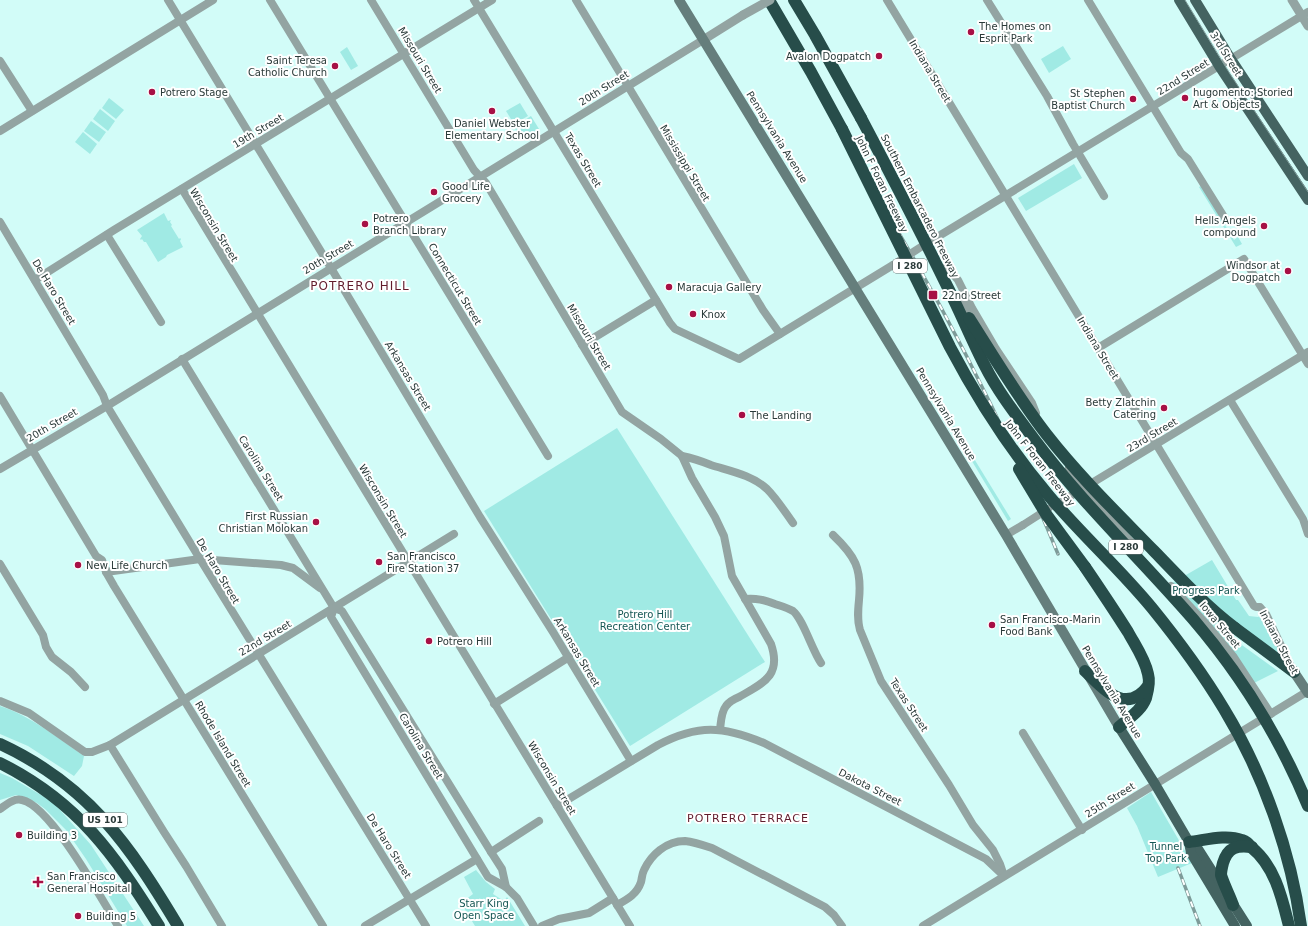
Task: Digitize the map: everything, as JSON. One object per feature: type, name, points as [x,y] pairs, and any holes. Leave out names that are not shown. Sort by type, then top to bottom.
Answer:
[{"type":"highway","name":"John F Foran Freeway","points":[[769,0],[842,129],[950,347],[996,427],[1049,496],[1129,582],[1156,614],[1188,656],[1224,709],[1249,755],[1270,805],[1288,861],[1301,926]]},
{"type":"highway","name":"Southern Embarcadero Freeway","points":[[794,0],[861,118],[947,286],[986,369],[1034,439],[1071,486],[1180,604],[1218,650],[1262,714],[1291,766],[1308,806]]},
{"type":"highway","points":[[947,286],[1032,414],[1064,456],[1102,498],[1221,618],[1294,672]]},
{"type":"highway","points":[[981,402],[1046,514],[1111,604],[1134,642],[1147,668],[1149,675],[1146,698],[1136,714],[1119,727]]},
{"type":"highway","points":[[1085,671],[1106,691],[1117,698],[1124,699],[1137,696],[1143,693],[1148,686]]},
{"type":"highway","name":"US 101","points":[[0,744],[28,758],[47,770],[72,788],[94,808],[133,854],[178,926]]},
{"type":"highway","name":"US 101","points":[[0,763],[51,793],[84,822],[121,868],[158,926]]},
{"type":"highway","points":[[1190,842],[1230,838],[1242,840],[1254,849],[1266,863],[1274,877],[1290,926]]},
{"type":"highway","points":[[1233,905],[1221,875],[1221,868],[1225,857],[1228,852],[1241,846],[1254,849]]},
{"type":"main road","name":"Pennsylvania Avenue","points":[[679,0],[1006,535],[1119,727],[1190,842],[1198,849],[1247,926]]},
{"type":"main road","name":"3rd Street","points":[[1178,0],[1219,66],[1308,200]]},
{"type":"main road","name":"3rd Street","points":[[1195,0],[1231,59],[1308,176]]},
{"type":"main road","name":"Indiana Street","points":[[1294,672],[1308,692]]},
{"type":"main road","name":"Pennsylvania Avenue","points":[[1190,842],[1191,853],[1235,926]]},
{"type":"street","name":"Arkansas Street","points":[[168,0],[480,517],[569,657],[631,761]]},
{"type":"street","points":[[0,131],[213,0]]},
{"type":"street","name":"Connecticut Street","points":[[270,0],[548,456]]},
{"type":"street","name":"Missouri Street","points":[[371,0],[474,170],[486,183],[622,412],[661,439],[682,456],[692,478],[716,517],[724,536],[732,576],[771,644],[775,662],[768,677],[760,684],[726,706],[722,712],[720,730]]},
{"type":"street","name":"Texas Street","points":[[474,0],[675,329]]},
{"type":"street","name":"19th Street","points":[[35,280],[492,0]]},
{"type":"street","name":"Mississippi Street","points":[[576,0],[627,87],[763,310],[780,334]]},
{"type":"street","name":"20th Street","points":[[0,469],[107,406],[256,313],[769,0]]},
{"type":"street","name":"Indiana Street","points":[[887,0],[1254,606],[1260,607],[1266,614],[1294,672]]},
{"type":"street","points":[[987,0],[1047,96],[1104,196]]},
{"type":"street","points":[[1088,0],[1181,153],[1188,159],[1226,220]]},
{"type":"street","points":[[1292,0],[1305,14],[1308,26]]},
{"type":"street","name":"22nd Street","points":[[675,329],[739,359],[1305,14]]},
{"type":"street","points":[[0,61],[32,110]]},
{"type":"street","name":"Wisconsin Street","points":[[182,189],[630,926]]},
{"type":"street","name":"De Haro Street","points":[[0,222],[103,395],[107,406],[426,926]]},
{"type":"street","points":[[107,235],[161,322]]},
{"type":"street","name":"Iowa Street","points":[[926,244],[944,268],[952,273],[958,280],[972,308],[996,349],[1032,403],[1040,425],[1082,489],[1208,626],[1233,656],[1271,714]]},
{"type":"street","points":[[1098,348],[1244,259],[1305,354],[1308,364]]},
{"type":"street","points":[[582,345],[656,300]]},
{"type":"street","name":"23rd Street","points":[[1006,535],[1305,354]]},
{"type":"street","name":"Carolina Street","points":[[182,359],[334,608],[342,611],[502,869],[506,887]]},
{"type":"street","name":"Rhode Island Street","points":[[0,396],[96,556],[97,562],[101,569],[106,572],[323,926]]},
{"type":"street","points":[[1230,400],[1305,518],[1308,534]]},
{"type":"street","points":[[682,456],[694,458],[734,471],[759,483],[768,490],[793,523]]},
{"type":"street","name":"22nd Street","points":[[0,701],[29,713],[85,752],[92,752],[110,745],[454,534]]},
{"type":"street","name":"Texas Street","points":[[833,535],[849,552],[858,568],[861,584],[858,623],[881,681],[949,785],[973,825],[993,850],[1004,876]]},
{"type":"street","points":[[106,572],[200,559],[281,565],[293,568],[325,592]]},
{"type":"street","points":[[0,564],[44,635],[46,647],[49,652],[56,661],[71,672],[85,687]]},
{"type":"street","points":[[745,599],[758,598],[793,612],[800,619],[821,663]]},
{"type":"street","name":"Carolina Street","points":[[334,608],[331,617],[488,877],[506,887],[517,898],[534,926]]},
{"type":"street","points":[[494,704],[569,657]]},
{"type":"street","name":"25th Street","points":[[923,926],[1308,692]]},
{"type":"street","points":[[557,806],[673,737],[700,730],[720,730]]},
{"type":"street","name":"Dakota Street","points":[[720,730],[737,733],[770,747],[986,859],[1004,876]]},
{"type":"street","points":[[1023,733],[1082,830]]},
{"type":"street","points":[[110,745],[222,926]]},
{"type":"street","points":[[0,808],[18,800],[28,802],[43,815],[59,832],[118,926]]},
{"type":"street","points":[[491,852],[539,821]]},
{"type":"street","points":[[542,926],[559,919],[589,913],[615,902],[628,899],[636,892],[641,882],[642,872],[654,854],[664,847],[683,841],[694,842],[712,848],[825,907],[834,915],[842,926]]},
{"type":"street","points":[[365,926],[477,858]]},
{"type":"green space","points":[[1063,46],[1071,59],[1049,73],[1041,59]]},
{"type":"green space","points":[[347,47],[358,66],[351,70],[340,52]]},
{"type":"green space","points":[[109,98],[124,110],[116,119],[102,108]]},
{"type":"green space","points":[[520,103],[528,116],[514,124],[506,111]]},
{"type":"green space","points":[[100,109],[115,121],[108,131],[93,119]]},
{"type":"green space","points":[[531,116],[539,129],[522,140],[514,127]]},
{"type":"green space","points":[[91,121],[106,132],[99,142],[84,131]]},
{"type":"green space","points":[[83,132],[97,144],[90,154],[75,142]]},
{"type":"green space","points":[[1074,164],[1082,178],[1026,211],[1018,198]]},
{"type":"green space","points":[[1201,186],[1234,240],[1238,237],[1242,244],[1236,247],[1199,187]]},
{"type":"green space","points":[[164,213],[168,221],[171,220],[171,226],[179,239],[181,239],[180,241],[183,247],[167,255],[158,262],[146,242],[140,239],[142,236],[137,230]]},
{"type":"green space","points":[[954,426],[1011,519],[1008,521],[952,428]]},
{"type":"green space","name":"Potrero Hill Recreation Center","points":[[617,428],[765,662],[630,746],[484,511]]},
{"type":"green space","name":"Progress Park","points":[[1212,560],[1236,600],[1238,600],[1249,616],[1258,617],[1262,615],[1279,650],[1278,652],[1273,650],[1222,612],[1216,623],[1228,635],[1278,671],[1252,684],[1172,583]]},
{"type":"green space","points":[[0,706],[33,721],[84,756],[82,766],[74,776],[28,746],[0,734]]},
{"type":"green space","points":[[0,773],[12,778],[53,802],[91,845],[144,926],[127,926],[86,859],[66,830],[45,809],[37,803],[16,795],[0,800]]},
{"type":"green space","name":"Tunnel Top Park","points":[[1151,792],[1192,863],[1158,877],[1137,826],[1127,808]]},
{"type":"green space","name":"Starr King Open Space","points":[[476,870],[486,882],[495,889],[493,894],[504,901],[507,897],[525,926],[475,926],[461,903],[473,894],[464,877]]},
{"type":"tram line","points":[[1185,0],[1230,74],[1308,192]]},
{"type":"railway","points":[[867,180],[921,271],[970,363],[1016,457],[1058,554]]},
{"type":"railway","points":[[1178,868],[1200,926]]},
{"type":"place","name":"The Homes on Esprit Park","points":[[971,32]]},
{"type":"place","name":"Avalon Dogpatch","points":[[879,56]]},
{"type":"place","name":"Saint Teresa Catholic Church","points":[[335,66]]},
{"type":"place","name":"Potrero Stage","points":[[152,92]]},
{"type":"place","name":"hugomento: Storied Art & Objects","points":[[1185,98]]},
{"type":"place","name":"St Stephen Baptist Church","points":[[1133,99]]},
{"type":"place","name":"Daniel Webster Elementary School","points":[[492,111]]},
{"type":"place","name":"Good Life Grocery","points":[[434,192]]},
{"type":"place","name":"Potrero Branch Library","points":[[365,224]]},
{"type":"place","name":"Hells Angels compound","points":[[1264,226]]},
{"type":"place","name":"Windsor at Dogpatch","points":[[1288,271]]},
{"type":"place","name":"Maracuja Gallery","points":[[669,287]]},
{"type":"place","name":"22nd Street","points":[[933,295]]},
{"type":"place","name":"Knox","points":[[693,314]]},
{"type":"place","name":"Betty Zlatchin Catering","points":[[1164,408]]},
{"type":"place","name":"The Landing","points":[[742,415]]},
{"type":"place","name":"First Russian Christian Molokan","points":[[316,522]]},
{"type":"place","name":"San Francisco Fire Station 37","points":[[379,562]]},
{"type":"place","name":"New Life Church","points":[[78,565]]},
{"type":"place","name":"San Francisco-Marin Food Bank","points":[[992,625]]},
{"type":"place","name":"Potrero Hill","points":[[429,641]]},
{"type":"place","name":"Building 3","points":[[19,835]]},
{"type":"place","name":"San Francisco General Hospital","points":[[38,882]]},
{"type":"place","name":"Building 5","points":[[78,916]]},
{"type":"district","name":"POTRERO HILL","points":[[360,286]]},
{"type":"district","name":"POTRERO TERRACE","points":[[748,818]]}]
